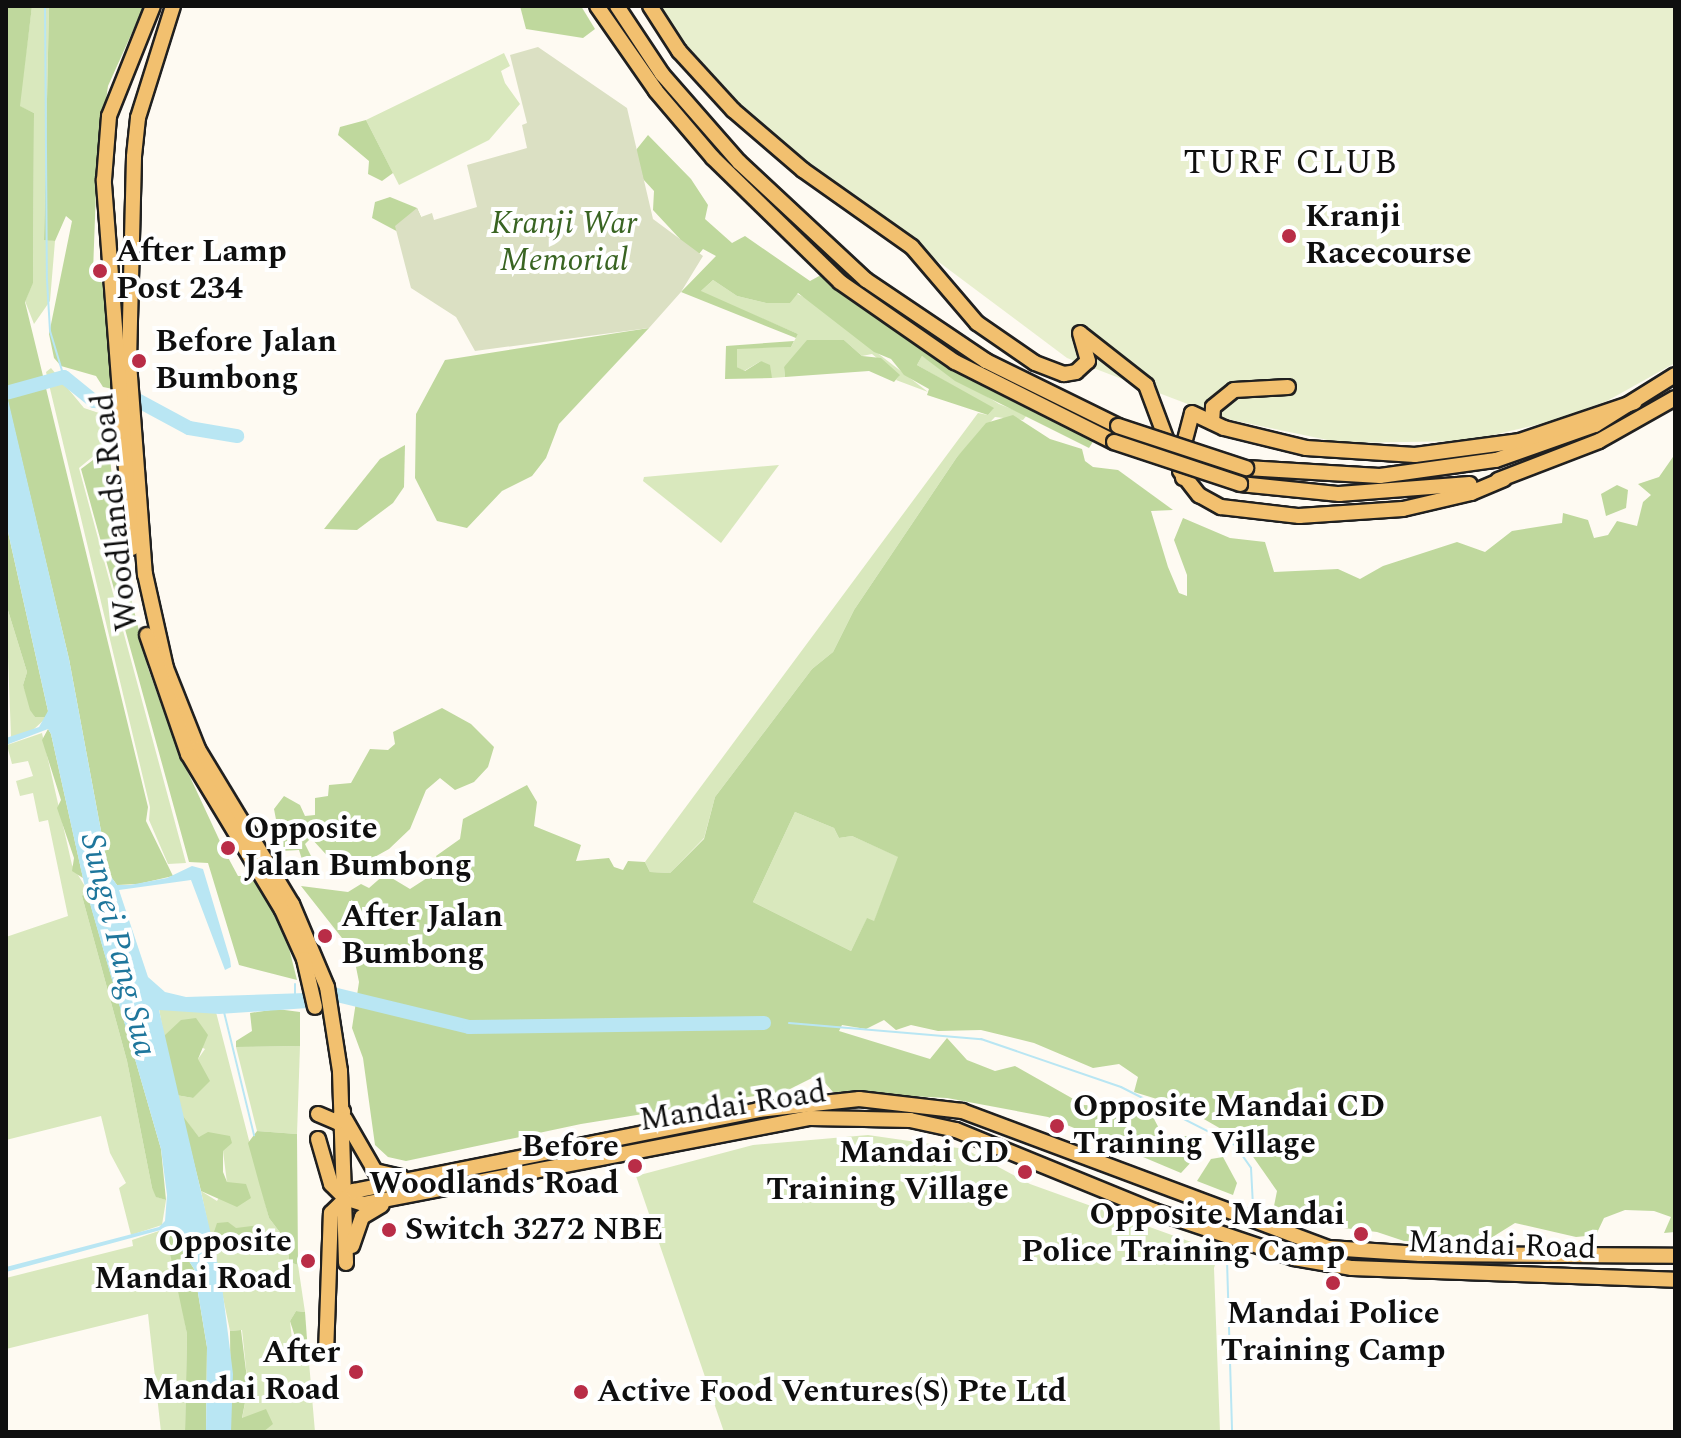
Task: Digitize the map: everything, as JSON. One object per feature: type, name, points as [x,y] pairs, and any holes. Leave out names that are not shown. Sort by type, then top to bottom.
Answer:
[{"type":"main road","name":"Woodlands Road","points":[[153,6],[109,116],[104,180],[129,526],[156,671],[201,778],[282,910],[319,988]]},
{"type":"main road","name":"Woodlands Road","points":[[173,6],[138,118],[131,234],[133,439],[145,574],[159,644],[198,749],[292,904],[319,988],[343,1113],[346,1263],[357,1226],[369,1210]]},
{"type":"main road","points":[[597,6],[656,91],[713,158],[840,282],[955,362],[1114,442],[1240,484],[1339,494],[1504,479]]},
{"type":"main road","points":[[617,6],[662,74],[739,162],[855,271],[986,361],[1118,426],[1246,468],[1332,476],[1439,471],[1545,445],[1635,402],[1675,375]]},
{"type":"main road","points":[[650,6],[679,51],[733,110],[803,170],[912,247],[977,323],[1035,363],[1064,374],[1076,372],[1088,361],[1080,333],[1146,385],[1183,478],[1221,507],[1299,516],[1403,509],[1471,493],[1599,441],[1675,398]]},
{"type":"main road","points":[[107,236],[131,234]]},
{"type":"main road","points":[[1212,422],[1213,407],[1234,390],[1288,387]]},
{"type":"main road","points":[[1183,478],[1181,455],[1192,413],[1212,422],[1306,448],[1415,455],[1520,441],[1635,402]]},
{"type":"main road","name":"Mandai Road","points":[[345,1198],[416,1179],[677,1126],[791,1105],[859,1099],[962,1111],[1106,1162],[1300,1240],[1356,1252],[1675,1256]]},
{"type":"main road","points":[[318,1114],[337,1122],[343,1113],[375,1171],[416,1179]]},
{"type":"main road","name":"Mandai Road","points":[[402,1198],[810,1118],[910,1120],[956,1130],[1245,1244],[1352,1268],[1675,1280]]},
{"type":"main road","points":[[677,1126],[692,1131],[695,1139]]},
{"type":"main road","points":[[318,1139],[327,1176],[345,1198],[363,1204],[402,1198]]},
{"type":"main road","points":[[1105,1190],[1094,1173],[1106,1162]]},
{"type":"main road","points":[[326,1354],[330,1218],[345,1198]]},
{"type":"main road","points":[[346,1242],[352,1224],[369,1210],[402,1198]]},
{"type":"green space","points":[[6,6],[32,6],[20,106],[34,113],[33,283],[25,302],[148,807],[146,821],[173,876],[138,884],[117,885],[109,874],[69,659],[7,398]]},
{"type":"green space","points":[[32,6],[49,6],[44,239],[55,241],[50,301],[34,324],[25,301],[33,282],[34,113],[19,106]]},
{"type":"green space","points":[[49,6],[144,6],[108,86],[97,164],[93,272],[103,284],[113,389],[103,387],[96,376],[61,366],[54,358],[49,334],[72,221],[66,216],[55,241],[44,240]]},
{"type":"green space","points":[[520,6],[581,6],[595,29],[583,38],[526,29]]},
{"type":"green space","name":"Kranji Racecourse","points":[[657,6],[1675,6],[1675,363],[1607,401],[1553,421],[1468,441],[1342,443],[1227,419],[1067,358],[761,129],[682,49]]},
{"type":"green space","name":"Kranji War Memorial","points":[[538,47],[627,108],[653,219],[703,256],[681,292],[649,328],[475,351],[456,317],[411,288],[395,226],[417,208],[421,217],[432,213],[434,220],[477,207],[467,165],[527,148],[522,125],[527,123],[510,55]]},
{"type":"green space","points":[[504,53],[510,66],[501,71],[505,83],[520,104],[489,140],[399,185],[366,120]]},
{"type":"green space","points":[[366,120],[393,173],[382,181],[368,174],[369,161],[338,135],[340,127]]},
{"type":"green space","points":[[648,135],[691,179],[708,205],[705,219],[732,243],[745,236],[810,281],[821,275],[951,368],[1094,440],[1089,448],[955,381],[922,356],[917,365],[994,408],[988,415],[927,395],[929,389],[904,375],[891,359],[874,352],[798,293],[790,303],[766,303],[737,296],[713,280],[701,291],[798,334],[796,338],[681,292],[716,256],[703,249],[674,285],[680,239],[653,210],[654,191],[643,179],[636,150]]},
{"type":"green space","points":[[390,197],[417,208],[421,217],[402,234],[372,218],[375,202]]},
{"type":"green space","points":[[713,280],[737,296],[766,303],[790,303],[793,292],[806,298],[928,392],[896,380],[899,376],[872,354],[862,356],[844,340],[784,367],[785,377],[772,378],[761,361],[744,371],[737,367],[737,348],[791,347],[798,334],[700,292]]},
{"type":"green space","points":[[649,328],[559,424],[546,458],[532,476],[502,491],[467,528],[437,521],[415,478],[416,414],[445,360]]},
{"type":"green space","points":[[807,340],[844,340],[862,356],[881,358],[900,375],[894,382],[869,371],[785,377],[784,367]]},
{"type":"green space","points":[[794,341],[791,347],[737,349],[737,367],[745,371],[761,361],[770,365],[772,378],[725,379],[726,346]]},
{"type":"green space","points":[[922,356],[999,404],[1027,415],[1023,420],[995,417],[957,457],[854,610],[833,652],[812,669],[715,797],[704,838],[670,873],[650,872],[645,862],[978,413],[988,415],[993,409],[917,365]]},
{"type":"green space","points":[[51,368],[84,408],[105,415],[107,445],[79,468],[186,863],[168,864],[149,820],[150,807],[46,372]]},
{"type":"green space","points":[[1013,415],[1050,439],[1082,449],[1085,461],[1093,467],[1118,470],[1173,510],[1151,511],[1179,593],[1187,596],[1187,575],[1174,540],[1183,518],[1230,538],[1265,542],[1274,572],[1338,569],[1360,579],[1383,566],[1457,542],[1485,552],[1512,531],[1562,523],[1563,513],[1588,520],[1594,538],[1608,535],[1617,521],[1637,526],[1643,502],[1651,495],[1638,484],[1659,477],[1675,454],[1675,1232],[1664,1233],[1671,1217],[1654,1211],[1625,1210],[1604,1218],[1596,1235],[1576,1237],[1515,1223],[1483,1243],[1404,1241],[1377,1232],[1311,1224],[1273,1211],[1277,1191],[1242,1141],[1183,1107],[1134,1092],[1138,1077],[1119,1064],[1093,1068],[1034,1043],[981,1030],[938,1031],[911,1025],[896,1030],[884,1020],[866,1029],[842,1025],[839,1031],[930,1059],[947,1038],[967,1060],[995,1071],[1015,1066],[1084,1105],[1137,1107],[1153,1117],[1163,1136],[1196,1136],[1193,1160],[1181,1173],[1048,1117],[947,1098],[833,1092],[818,1075],[786,1091],[581,1124],[406,1161],[388,1157],[375,1145],[363,1058],[352,1028],[359,982],[353,952],[301,886],[348,892],[361,884],[369,888],[385,874],[410,889],[441,869],[436,856],[460,839],[463,819],[527,785],[537,802],[534,826],[581,845],[576,861],[609,858],[614,867],[623,870],[628,861],[645,862],[650,872],[670,873],[704,839],[715,797],[812,669],[833,652],[854,610],[957,457],[986,423]],"holes":[[[795,812],[834,828],[839,838],[852,836],[898,857],[874,921],[867,918],[851,951],[753,902]]]},
{"type":"green space","points":[[405,445],[404,487],[393,503],[357,530],[324,529],[380,459]]},
{"type":"green space","points":[[109,448],[120,553],[148,668],[178,751],[224,850],[238,876],[253,876],[284,928],[297,980],[239,965],[208,863],[189,862],[81,469]]},
{"type":"green space","points":[[779,465],[721,543],[643,481],[644,477]]},
{"type":"green space","points":[[1617,485],[1628,490],[1626,508],[1606,516],[1601,494]]},
{"type":"green space","points":[[6,523],[47,717],[35,717],[23,685],[27,672],[6,604]]},
{"type":"green space","points":[[6,604],[27,672],[23,685],[35,717],[47,717],[32,731],[11,737]]},
{"type":"green space","points":[[442,708],[471,724],[494,747],[488,767],[474,782],[455,790],[440,778],[426,790],[410,829],[389,849],[344,874],[311,838],[305,844],[313,860],[304,866],[299,850],[282,851],[274,809],[284,796],[300,805],[305,816],[315,815],[315,798],[328,796],[329,785],[351,783],[370,749],[388,750],[395,744],[393,732]]},
{"type":"green space","points":[[48,729],[83,878],[72,871],[74,858],[57,808],[61,800],[42,740]]},
{"type":"green space","points":[[42,733],[72,865],[86,888],[82,896],[127,1061],[152,1188],[157,1197],[166,1200],[162,1225],[131,1235],[119,1188],[126,1183],[110,1153],[101,1116],[6,1140],[6,937],[68,916],[48,820],[39,822],[33,793],[20,796],[16,781],[33,776],[28,761],[12,764],[7,745]]},
{"type":"green space","points":[[795,812],[834,828],[839,838],[852,836],[899,857],[874,922],[867,919],[851,951],[753,902]]},
{"type":"green space","points":[[86,889],[161,1149],[166,1200],[156,1197],[152,1188],[127,1061],[82,896]]},
{"type":"green space","points":[[159,1009],[216,1012],[269,1218],[288,1243],[289,1262],[298,1265],[305,1312],[296,1311],[290,1321],[292,1339],[307,1339],[315,1432],[263,1432],[257,1415],[242,1419],[248,1387],[242,1330],[230,1331],[201,1191],[217,1201],[227,1183],[223,1151],[217,1135],[199,1137],[181,1115],[176,1095],[193,1098],[198,1059],[205,1049],[172,1032],[164,1036]]},
{"type":"green space","points":[[277,1009],[300,1012],[300,1046],[236,1047],[236,1041],[252,1031],[250,1013]]},
{"type":"green space","points":[[196,1018],[208,1035],[198,1059],[210,1081],[193,1098],[176,1095],[164,1036],[181,1020]]},
{"type":"green space","points":[[300,1046],[297,1134],[257,1131],[236,1047]]},
{"type":"green space","points":[[182,1115],[199,1137],[208,1132],[230,1136],[232,1143],[223,1151],[223,1172],[227,1182],[246,1184],[251,1198],[237,1207],[201,1191]]},
{"type":"green space","points":[[257,1131],[297,1134],[298,1265],[289,1262],[288,1243],[269,1218],[248,1143]]},
{"type":"green space","points":[[868,1135],[965,1149],[1030,1184],[1219,1252],[1214,1268],[1220,1432],[724,1432],[636,1176],[753,1145]]},
{"type":"green space","points":[[1223,1157],[1237,1183],[1233,1195],[1197,1181],[1211,1159]]},
{"type":"green space","points":[[228,1222],[236,1228],[261,1225],[262,1232],[231,1246],[219,1241],[214,1232],[217,1223]]},
{"type":"green space","points":[[168,1228],[187,1334],[185,1432],[161,1432],[148,1314],[6,1349],[6,1278],[133,1246],[132,1240]]},
{"type":"green space","points":[[172,1234],[194,1269],[207,1347],[206,1432],[185,1432],[187,1334],[167,1239]]},
{"type":"green space","points":[[296,1311],[305,1312],[307,1339],[297,1343],[290,1321]]},
{"type":"green space","points":[[241,1330],[248,1387],[242,1418],[266,1409],[273,1424],[263,1432],[231,1432],[230,1331]]},
{"type":"water","name":"Sungei Pang Sua","points":[[6,391],[69,659],[109,874],[117,885],[130,885],[167,878],[192,866],[203,869],[230,959],[231,967],[225,970],[191,880],[119,890],[148,977],[165,992],[186,997],[306,993],[308,1008],[219,1014],[159,1010],[221,1278],[233,1374],[231,1432],[206,1432],[207,1347],[194,1269],[168,1228],[6,1272],[6,1267],[159,1227],[165,1221],[167,1195],[161,1149],[84,883],[51,734],[48,729],[6,745],[6,738],[39,727],[48,711],[6,523]]},
{"type":"waterway","points":[[45,6],[47,280],[50,331],[64,377]]},
{"type":"waterway","points":[[6,393],[64,377],[94,401],[110,402]]},
{"type":"waterway","points":[[137,400],[189,428],[237,436]]},
{"type":"waterway","points":[[295,984],[295,995]]},
{"type":"waterway","points":[[337,995],[469,1027],[764,1023]]},
{"type":"waterway","points":[[224,1012],[254,1135]]},
{"type":"waterway","points":[[789,1023],[981,1039],[1121,1087],[1235,1145],[1251,1168],[1253,1203]]},
{"type":"waterway","points":[[1227,1260],[1232,1432]]},
{"type":"place","name":"Kranji Racecourse","points":[[1289,236]]},
{"type":"place","name":"After Lamp Post 234","points":[[100,271]]},
{"type":"place","name":"Before Jalan Bumbong","points":[[139,361]]},
{"type":"place","name":"Opposite Jalan Bumbong","points":[[228,848]]},
{"type":"place","name":"After Jalan Bumbong","points":[[325,936]]},
{"type":"place","name":"Opposite Mandai CD Training Village","points":[[1057,1126]]},
{"type":"place","name":"Before Woodlands Road","points":[[635,1166]]},
{"type":"place","name":"Mandai CD Training Village","points":[[1025,1172]]},
{"type":"place","name":"Switch 3272 NBE","points":[[389,1230]]},
{"type":"place","name":"Opposite Mandai Police Training Camp","points":[[1361,1234]]},
{"type":"place","name":"Opposite Mandai Road","points":[[308,1261]]},
{"type":"place","name":"Mandai Police Training Camp","points":[[1333,1283]]},
{"type":"place","name":"After Mandai Road","points":[[356,1372]]},
{"type":"place","name":"Active Food Ventures(S) Pte Ltd","points":[[581,1392]]},
{"type":"district","name":"TURF CLUB","points":[[1291,164]]}]
